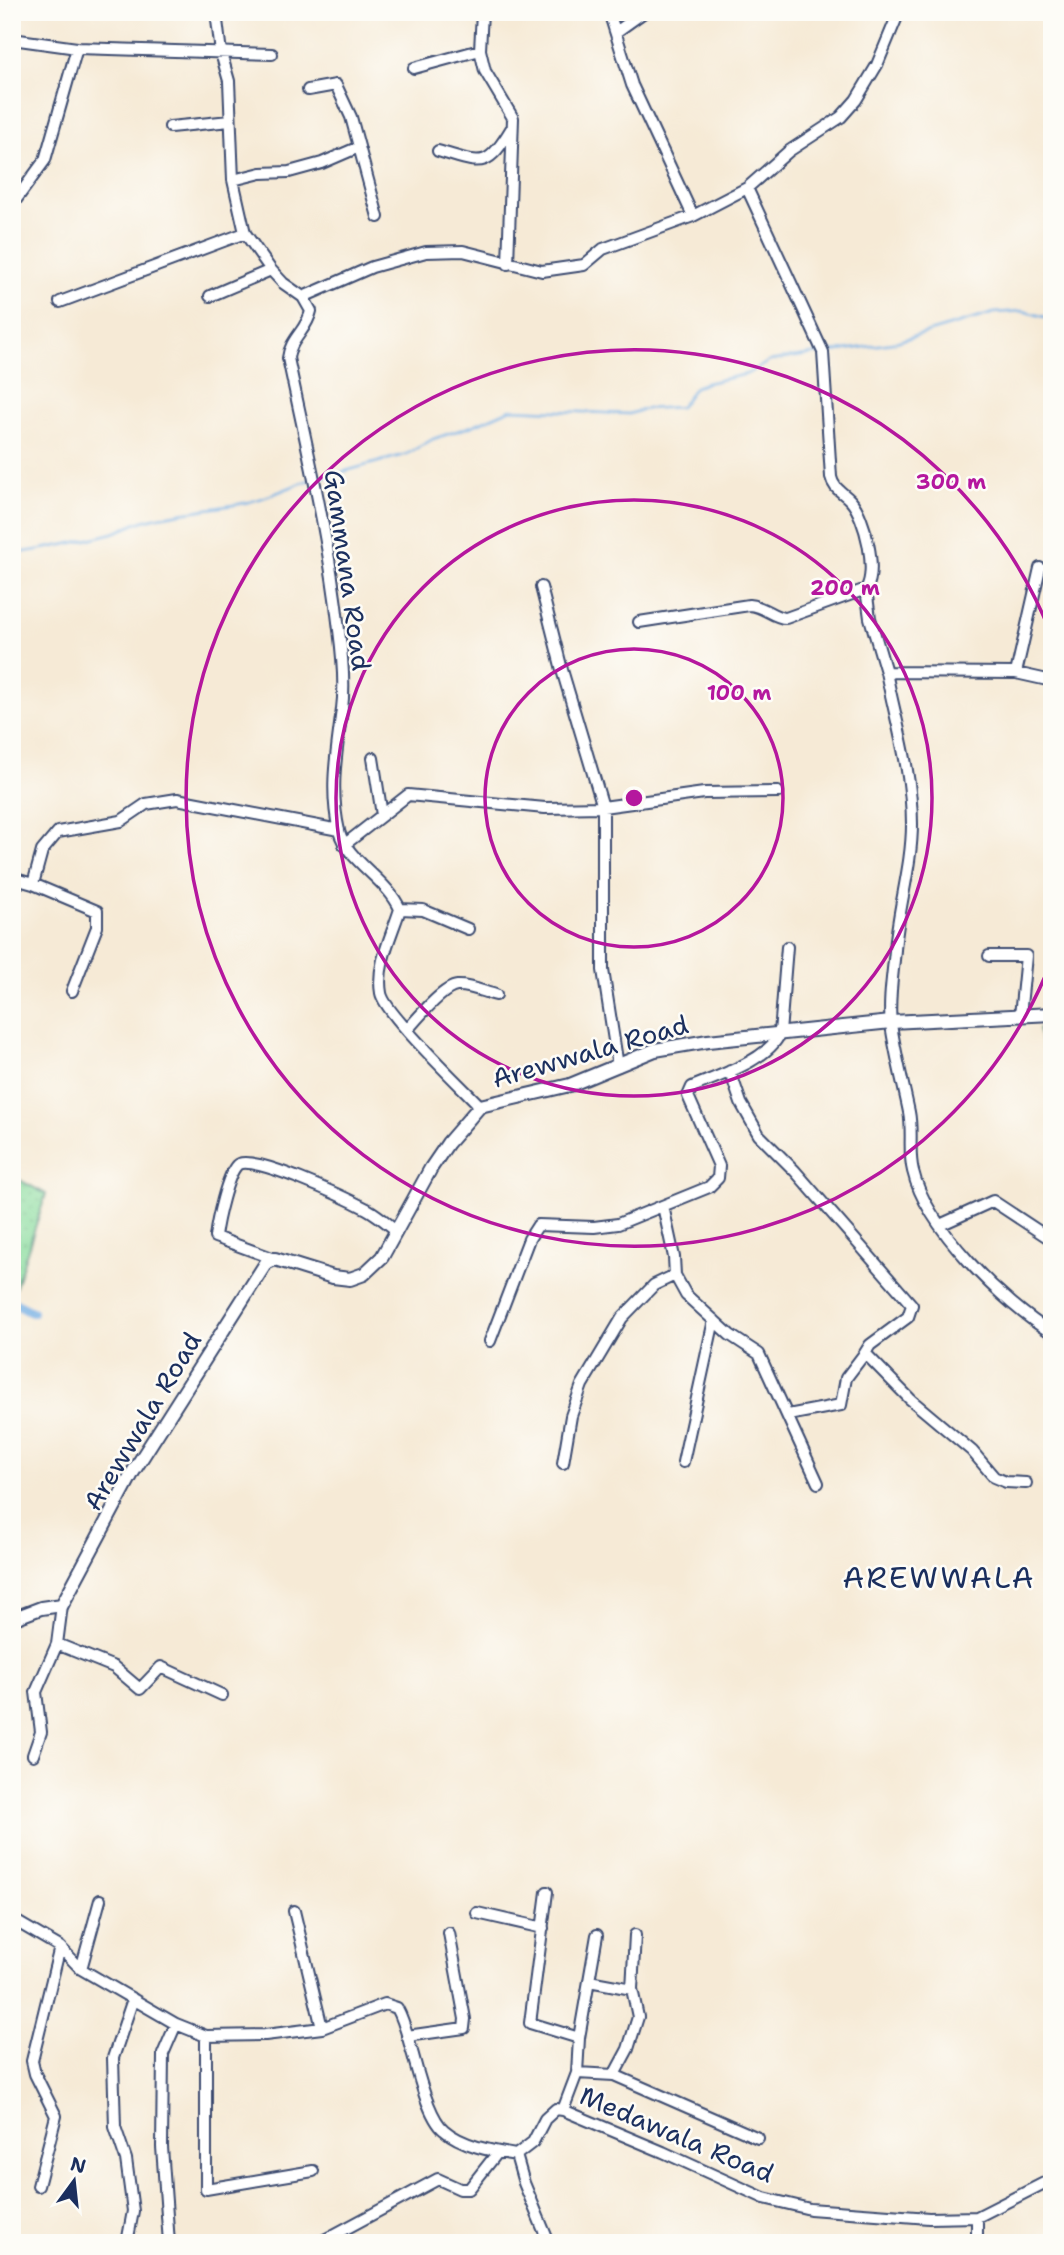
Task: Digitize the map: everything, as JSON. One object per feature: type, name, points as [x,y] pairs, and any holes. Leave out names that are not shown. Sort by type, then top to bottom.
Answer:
[{"type":"street","points":[[216,12],[221,53],[229,80],[233,180],[245,233],[271,270],[283,283],[303,297],[372,267],[426,252],[463,251],[542,271],[584,265],[603,249],[693,216],[747,188],[789,151],[841,117],[856,100],[877,65],[899,12]]},
{"type":"street","points":[[482,12],[480,50],[485,71],[513,118],[508,264]]},
{"type":"street","points":[[609,12],[632,85],[693,216]]},
{"type":"street","points":[[616,32],[644,12]]},
{"type":"street","points":[[12,39],[77,48],[272,54]]},
{"type":"street","points":[[12,205],[45,160],[77,48]]},
{"type":"street","points":[[414,68],[480,50]]},
{"type":"street","points":[[308,90],[336,85],[351,117],[378,217]]},
{"type":"street","points":[[170,127],[230,121]]},
{"type":"street","points":[[438,151],[477,162],[484,161],[493,156],[513,127]]},
{"type":"street","points":[[233,180],[261,173],[289,172],[322,163],[359,147]]},
{"type":"street","points":[[639,622],[749,605],[765,608],[780,618],[786,618],[866,589],[870,583],[872,567],[861,520],[852,502],[833,486],[831,477],[823,352],[747,188]]},
{"type":"street","points":[[60,302],[245,233]]},
{"type":"street","points":[[210,296],[271,270]]},
{"type":"street","name":"Gammana Road","points":[[303,297],[311,311],[310,319],[289,349],[288,358],[314,479],[339,630],[342,707],[333,782],[339,830],[344,845],[394,896],[400,909]]},
{"type":"street","points":[[1016,673],[1040,568]]},
{"type":"street","points":[[541,587],[562,670],[603,807],[603,970],[618,1066]]},
{"type":"street","points":[[866,589],[870,618],[886,672],[909,779],[912,825],[906,879],[897,918],[891,1022],[911,1120],[912,1168],[940,1225],[965,1258],[1004,1298],[1052,1333]]},
{"type":"street","points":[[886,672],[1016,673],[1052,681]]},
{"type":"street","points":[[373,758],[382,815]]},
{"type":"street","points":[[344,845],[408,795],[545,808],[603,807],[704,793],[778,792]]},
{"type":"street","points":[[33,884],[42,851],[58,832],[121,821],[146,804],[177,799],[339,830]]},
{"type":"street","points":[[12,878],[97,911],[97,927],[72,991]]},
{"type":"street","points":[[468,929],[423,909],[400,909],[380,972],[381,996],[407,1030],[480,1106]]},
{"type":"street","points":[[490,1341],[529,1239],[538,1225],[594,1227],[618,1224],[709,1187],[718,1178],[719,1166],[688,1096],[692,1087],[766,1052],[776,1042],[780,1033],[788,947]]},
{"type":"street","points":[[989,956],[1026,956],[1020,1016]]},
{"type":"street","points":[[407,1030],[443,993],[454,986],[496,995]]},
{"type":"street","name":"Arewwala Road","points":[[62,1605],[133,1472],[266,1263],[275,1259],[333,1278],[350,1279],[364,1274],[376,1263],[397,1231],[431,1168],[448,1143],[480,1106],[570,1085],[667,1047],[891,1022],[1052,1014]]},
{"type":"street","points":[[730,1071],[741,1103],[759,1135],[795,1171],[912,1305],[908,1317],[870,1345],[846,1378],[841,1405],[789,1415]]},
{"type":"street","points":[[275,1259],[215,1237],[226,1188],[236,1165],[241,1162],[307,1181],[369,1210],[397,1231]]},
{"type":"street","points":[[940,1225],[993,1201],[1052,1240]]},
{"type":"street","points":[[663,1206],[675,1275],[686,1295],[730,1335],[759,1354],[818,1483]]},
{"type":"street","points":[[563,1463],[571,1416],[582,1385],[622,1318],[654,1285],[675,1275]]},
{"type":"street","points":[[683,1462],[714,1320]]},
{"type":"street","points":[[865,1353],[910,1399],[972,1451],[995,1477],[1006,1482],[1026,1483]]},
{"type":"street","points":[[12,1619],[41,1608],[62,1605],[57,1644],[36,1692],[41,1732],[33,1755]]},
{"type":"street","points":[[57,1644],[114,1667],[140,1689],[162,1667],[222,1695]]},
{"type":"street","points":[[547,1892],[530,2023],[579,2038]]},
{"type":"street","points":[[81,1969],[100,1900]]},
{"type":"street","points":[[294,1911],[322,2028]]},
{"type":"street","points":[[477,1913],[543,1928]]},
{"type":"street","points":[[12,1919],[60,1947],[81,1969],[176,2024],[205,2036],[265,2035],[322,2028],[385,2004],[397,2008],[422,2090],[442,2129],[460,2141],[516,2155],[524,2183],[549,2243]]},
{"type":"street","points":[[407,2036],[464,2028],[465,2019],[449,1933]]},
{"type":"street","points":[[563,2110],[577,2073],[579,2038],[597,1935]]},
{"type":"street","points":[[614,2075],[628,2049],[638,2017],[632,1989],[635,1935]]},
{"type":"street","points":[[38,2186],[57,2116],[35,2074],[32,2061],[60,1947]]},
{"type":"street","points":[[589,1981],[632,1989]]},
{"type":"street","points":[[127,2243],[133,2211],[126,2159],[115,2127],[113,2058],[133,1999]]},
{"type":"street","points":[[169,2243],[162,2147],[163,2054],[176,2024]]},
{"type":"street","points":[[205,2036],[206,2189],[313,2171]]},
{"type":"street","points":[[577,2073],[614,2075],[758,2138]]},
{"type":"street","name":"Medawala Road","points":[[516,2155],[533,2142],[545,2119],[556,2109],[663,2152],[764,2198],[810,2209],[929,2218],[977,2217]]},
{"type":"street","points":[[319,2243],[438,2179],[460,2189],[469,2189],[498,2152]]},
{"type":"street","points":[[977,2243],[977,2217],[1052,2179]]},
{"type":"green space","points":[[1052,1025],[1052,1082],[1038,1029]]},
{"type":"green space","points":[[12,1176],[46,1194],[15,1289],[12,1288]]},
{"type":"waterway","points":[[832,352],[892,343],[994,313],[1023,311],[1052,319]]},
{"type":"waterway","points":[[317,479],[407,454],[433,439],[511,409],[629,414],[645,409],[680,407],[695,387],[747,374],[770,361],[819,353]]},
{"type":"waterway","points":[[12,554],[117,532],[155,518],[253,501],[310,480]]},
{"type":"waterway","points":[[12,1302],[32,1312]]},
{"type":"district","name":"AREWWALA","points":[[939,1577]]}]
